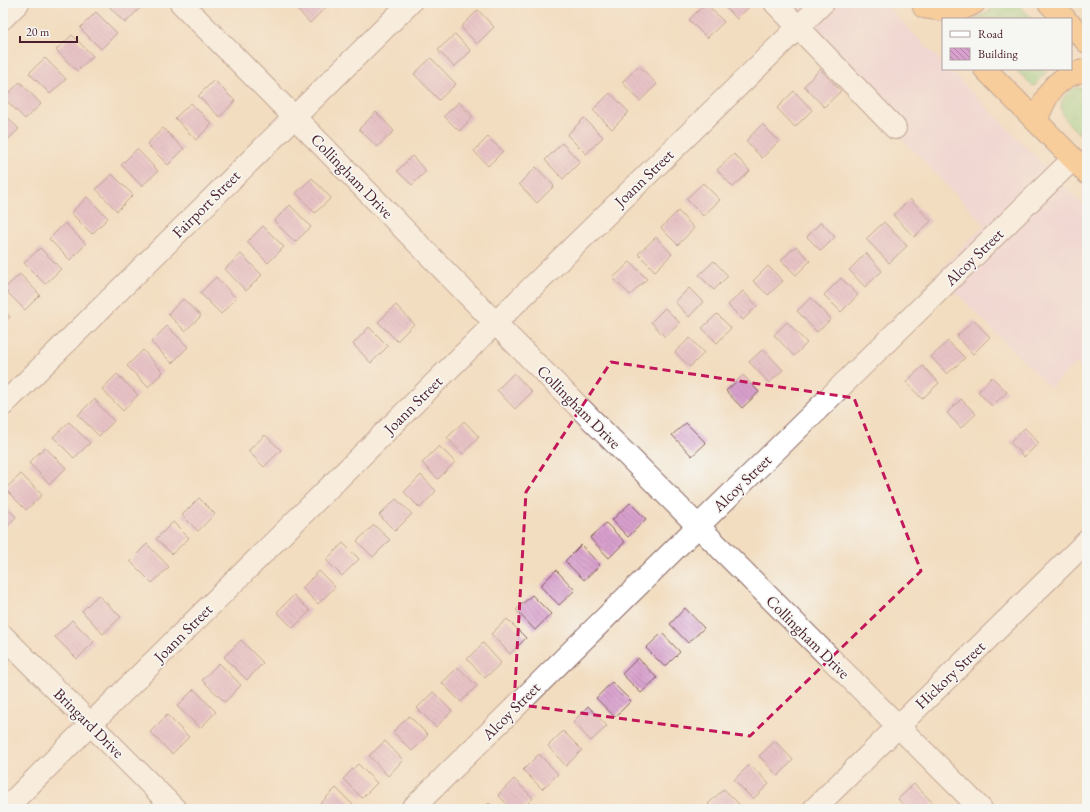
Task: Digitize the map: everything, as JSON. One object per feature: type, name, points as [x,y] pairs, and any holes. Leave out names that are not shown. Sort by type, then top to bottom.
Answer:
[{"type":"highway","points":[[921,5],[946,10],[962,8],[974,3]]},
{"type":"highway","points":[[1049,3],[1063,18]]},
{"type":"highway","points":[[921,5],[942,26]]},
{"type":"highway","points":[[1072,27],[1087,42]]},
{"type":"highway","points":[[986,70],[1080,166]]},
{"type":"highway","points":[[1036,121],[1049,93],[1055,84],[1065,77],[1087,70]]},
{"type":"street","points":[[3,18],[18,3]]},
{"type":"street","name":"Collingham Drive","points":[[181,3],[495,323],[981,809]]},
{"type":"street","name":"Fairport Street","points":[[3,405],[410,3]]},
{"type":"street","points":[[776,3],[895,128]]},
{"type":"street","name":"Joann Street","points":[[5,809],[495,323],[823,3]]},
{"type":"street","name":"Alcoy Street","points":[[412,809],[698,526],[1080,166]]},
{"type":"street","name":"Hickory Street","points":[[814,809],[1087,541]]},
{"type":"street","name":"Bringard Drive","points":[[3,636],[175,809]]},
{"type":"highlighted area","points":[[611,362],[854,398],[921,571],[750,736],[514,704],[526,492]]},
{"type":"shaded area","points":[[771,3],[883,3],[942,62],[942,70],[950,70],[1087,209],[1087,374],[1076,363],[1050,388],[937,273],[985,225]]},
{"type":"green space","points":[[998,3],[1017,3],[1032,18],[976,18],[987,13]]},
{"type":"green space","points":[[1016,70],[1048,70],[1034,86]]},
{"type":"green space","points":[[1075,88],[1087,89],[1087,141],[1068,123],[1062,112],[1061,107],[1063,99],[1067,93]]},
{"type":"building","points":[[106,3],[137,3],[141,7],[125,23]]},
{"type":"building","points":[[291,3],[324,3],[327,6],[310,23]]},
{"type":"building","points":[[706,3],[724,22],[707,38],[689,20]]},
{"type":"building","points":[[721,3],[753,3],[737,19]]},
{"type":"building","points":[[478,10],[494,27],[477,44],[461,27]]},
{"type":"building","points":[[96,12],[117,33],[101,49],[80,28]]},
{"type":"building","points":[[455,34],[471,51],[454,67],[438,50]]},
{"type":"building","points":[[72,35],[93,56],[77,71],[56,50]]},
{"type":"building","points":[[45,58],[66,79],[50,94],[29,73]]},
{"type":"building","points":[[431,58],[456,84],[439,100],[414,74]]},
{"type":"building","points":[[639,66],[657,84],[640,101],[622,82]]},
{"type":"building","points":[[820,69],[841,91],[824,107],[804,86]]},
{"type":"building","points":[[214,80],[235,101],[220,117],[198,96]]},
{"type":"building","points":[[20,82],[41,104],[25,119],[4,98]]},
{"type":"building","points":[[794,91],[812,110],[795,127],[777,108]]},
{"type":"building","points":[[610,93],[629,112],[612,129],[593,110]]},
{"type":"building","points":[[459,102],[473,117],[459,131],[444,116]]},
{"type":"building","points":[[191,103],[212,124],[196,140],[175,118]]},
{"type":"building","points":[[376,112],[394,131],[377,147],[359,129]]},
{"type":"building","points":[[3,113],[19,129],[3,144]]},
{"type":"building","points":[[584,118],[603,137],[586,154],[567,135]]},
{"type":"building","points":[[762,124],[779,141],[762,158],[746,141]]},
{"type":"building","points":[[163,128],[184,149],[168,165],[147,144]]},
{"type":"building","points":[[488,137],[503,151],[488,166],[474,151]]},
{"type":"building","points":[[562,143],[580,162],[563,179],[545,160]]},
{"type":"building","points":[[137,149],[158,171],[142,186],[121,165]]},
{"type":"building","points":[[734,154],[750,171],[733,187],[717,170]]},
{"type":"building","points":[[412,156],[426,171],[412,185],[397,171]]},
{"type":"building","points":[[536,167],[554,186],[537,203],[519,184]]},
{"type":"building","points":[[112,174],[133,195],[117,211],[96,189]]},
{"type":"building","points":[[312,178],[331,198],[315,213],[296,193]]},
{"type":"building","points":[[703,183],[720,200],[703,216],[686,199]]},
{"type":"building","points":[[87,197],[108,218],[92,234],[71,213]]},
{"type":"building","points":[[910,199],[931,221],[914,237],[893,215]]},
{"type":"building","points":[[290,205],[311,227],[295,242],[274,221]]},
{"type":"building","points":[[678,211],[694,228],[678,245],[661,228]]},
{"type":"building","points":[[821,222],[835,237],[821,251],[807,237]]},
{"type":"building","points":[[884,222],[907,246],[889,263],[866,239]]},
{"type":"building","points":[[65,223],[86,244],[70,260],[49,239]]},
{"type":"building","points":[[263,226],[284,247],[268,263],[247,242]]},
{"type":"building","points":[[656,237],[672,254],[655,271],[638,254]]},
{"type":"building","points":[[796,246],[810,261],[796,275],[781,260]]},
{"type":"building","points":[[40,248],[61,269],[45,284],[24,263]]},
{"type":"building","points":[[866,253],[882,271],[865,287],[849,270]]},
{"type":"building","points":[[241,254],[262,275],[246,291],[225,269]]},
{"type":"building","points":[[714,261],[728,276],[714,290],[699,275]]},
{"type":"building","points":[[630,262],[647,279],[630,295],[613,278]]},
{"type":"building","points":[[768,266],[783,281],[768,295],[753,281]]},
{"type":"building","points":[[20,274],[40,295],[25,310],[4,289]]},
{"type":"building","points":[[216,277],[236,298],[221,314],[200,293]]},
{"type":"building","points":[[841,278],[858,295],[841,312],[824,295]]},
{"type":"building","points":[[689,288],[703,302],[689,317],[675,302]]},
{"type":"building","points":[[743,291],[757,306],[743,320],[728,305]]},
{"type":"building","points":[[811,298],[831,319],[817,332],[797,311]]},
{"type":"building","points":[[183,299],[201,316],[185,331],[168,314]]},
{"type":"building","points":[[396,305],[414,324],[397,341],[378,322]]},
{"type":"building","points":[[665,308],[680,323],[665,337],[651,322]]},
{"type":"building","points":[[3,309],[10,317],[3,324]]},
{"type":"building","points":[[717,314],[731,328],[717,343],[702,328]]},
{"type":"building","points":[[974,320],[990,337],[973,354],[957,336]]},
{"type":"building","points":[[787,322],[807,343],[794,356],[774,335]]},
{"type":"building","points":[[167,326],[188,347],[172,363],[151,342]]},
{"type":"building","points":[[369,327],[388,346],[371,363],[353,344]]},
{"type":"building","points":[[690,338],[704,353],[690,367],[675,352]]},
{"type":"building","points":[[948,341],[965,358],[947,374],[931,357]]},
{"type":"building","points":[[763,349],[783,370],[769,383],[749,362]]},
{"type":"building","points":[[143,350],[163,372],[148,387],[127,366]]},
{"type":"building","points":[[923,366],[939,383],[922,399],[906,382]]},
{"type":"building","points":[[514,373],[532,392],[515,409],[497,390]]},
{"type":"building","points":[[117,374],[138,395],[123,411],[102,389]]},
{"type":"building","points":[[743,375],[759,392],[742,408],[726,391]]},
{"type":"building","points":[[992,377],[1007,392],[992,406],[978,392]]},
{"type":"building","points":[[94,399],[114,421],[99,436],[78,415]]},
{"type":"building","points":[[961,399],[976,414],[961,428],[947,413]]},
{"type":"building","points":[[464,421],[479,437],[463,454],[447,438]]},
{"type":"building","points":[[69,422],[90,443],[74,458],[53,437]]},
{"type":"building","points":[[686,423],[706,443],[692,456],[672,435]]},
{"type":"building","points":[[1025,428],[1039,443],[1024,457],[1010,442]]},
{"type":"building","points":[[265,435],[281,450],[264,467],[248,451]]},
{"type":"building","points":[[439,446],[455,462],[438,479],[422,463]]},
{"type":"building","points":[[45,447],[66,468],[50,484],[29,463]]},
{"type":"building","points":[[21,474],[42,495],[26,510],[5,489]]},
{"type":"building","points":[[421,475],[436,491],[420,508],[404,492]]},
{"type":"building","points":[[199,498],[215,514],[198,531],[182,515]]},
{"type":"building","points":[[396,499],[412,514],[395,531],[379,515]]},
{"type":"building","points":[[630,503],[646,519],[628,537],[612,520]]},
{"type":"building","points":[[3,504],[16,517],[3,530]]},
{"type":"building","points":[[173,522],[189,538],[172,554],[156,539]]},
{"type":"building","points":[[606,523],[625,542],[609,558],[590,538]]},
{"type":"building","points":[[374,525],[390,540],[373,557],[357,541]]},
{"type":"building","points":[[343,543],[359,559],[342,576],[326,560]]},
{"type":"building","points":[[147,544],[169,567],[152,583],[130,561]]},
{"type":"building","points":[[581,545],[600,565],[584,580],[565,561]]},
{"type":"building","points":[[556,570],[575,590],[559,605],[540,586]]},
{"type":"building","points":[[319,571],[335,587],[318,604],[302,588]]},
{"type":"building","points":[[98,595],[121,617],[103,634],[82,611]]},
{"type":"building","points":[[294,595],[310,611],[293,628],[277,612]]},
{"type":"building","points":[[532,595],[551,614],[535,630],[516,610]]},
{"type":"building","points":[[685,608],[704,628],[688,643],[670,624]]},
{"type":"building","points":[[507,619],[526,638],[510,654],[491,634]]},
{"type":"building","points":[[72,620],[94,642],[77,659],[55,637]]},
{"type":"building","points":[[662,633],[680,652],[665,667],[646,648]]},
{"type":"building","points":[[241,640],[263,663],[247,680],[224,657]]},
{"type":"building","points":[[483,643],[501,663],[485,678],[467,659]]},
{"type":"building","points":[[638,658],[657,678],[641,693],[622,674]]},
{"type":"building","points":[[219,663],[241,685],[225,702],[202,680]]},
{"type":"building","points":[[458,667],[477,686],[461,702],[442,683]]},
{"type":"building","points":[[612,682],[631,701],[615,717],[596,698]]},
{"type":"building","points":[[194,689],[216,712],[200,728],[177,706]]},
{"type":"building","points":[[433,692],[452,711],[436,727],[417,708]]},
{"type":"building","points":[[588,706],[607,726],[591,741],[573,722]]},
{"type":"building","points":[[167,715],[189,737],[172,754],[150,732]]},
{"type":"building","points":[[409,716],[428,735],[412,751],[393,732]]},
{"type":"building","points":[[563,731],[582,750],[566,766],[548,746]]},
{"type":"building","points":[[385,741],[403,760],[388,776],[369,756]]},
{"type":"building","points":[[775,741],[793,760],[778,776],[759,756]]},
{"type":"building","points":[[539,754],[558,774],[542,789],[523,770]]},
{"type":"building","points":[[358,764],[377,783],[362,798],[343,779]]},
{"type":"building","points":[[750,764],[769,784],[753,799],[734,780]]},
{"type":"building","points":[[514,779],[533,798],[522,809],[512,809],[498,795]]},
{"type":"building","points":[[914,784],[933,803],[927,809],[907,809],[898,799]]},
{"type":"building","points":[[336,788],[355,807],[354,809],[325,809],[320,804]]},
{"type":"building","points":[[724,789],[744,809],[713,809],[708,804]]},
{"type":"building","points":[[489,803],[495,809],[483,809]]}]
